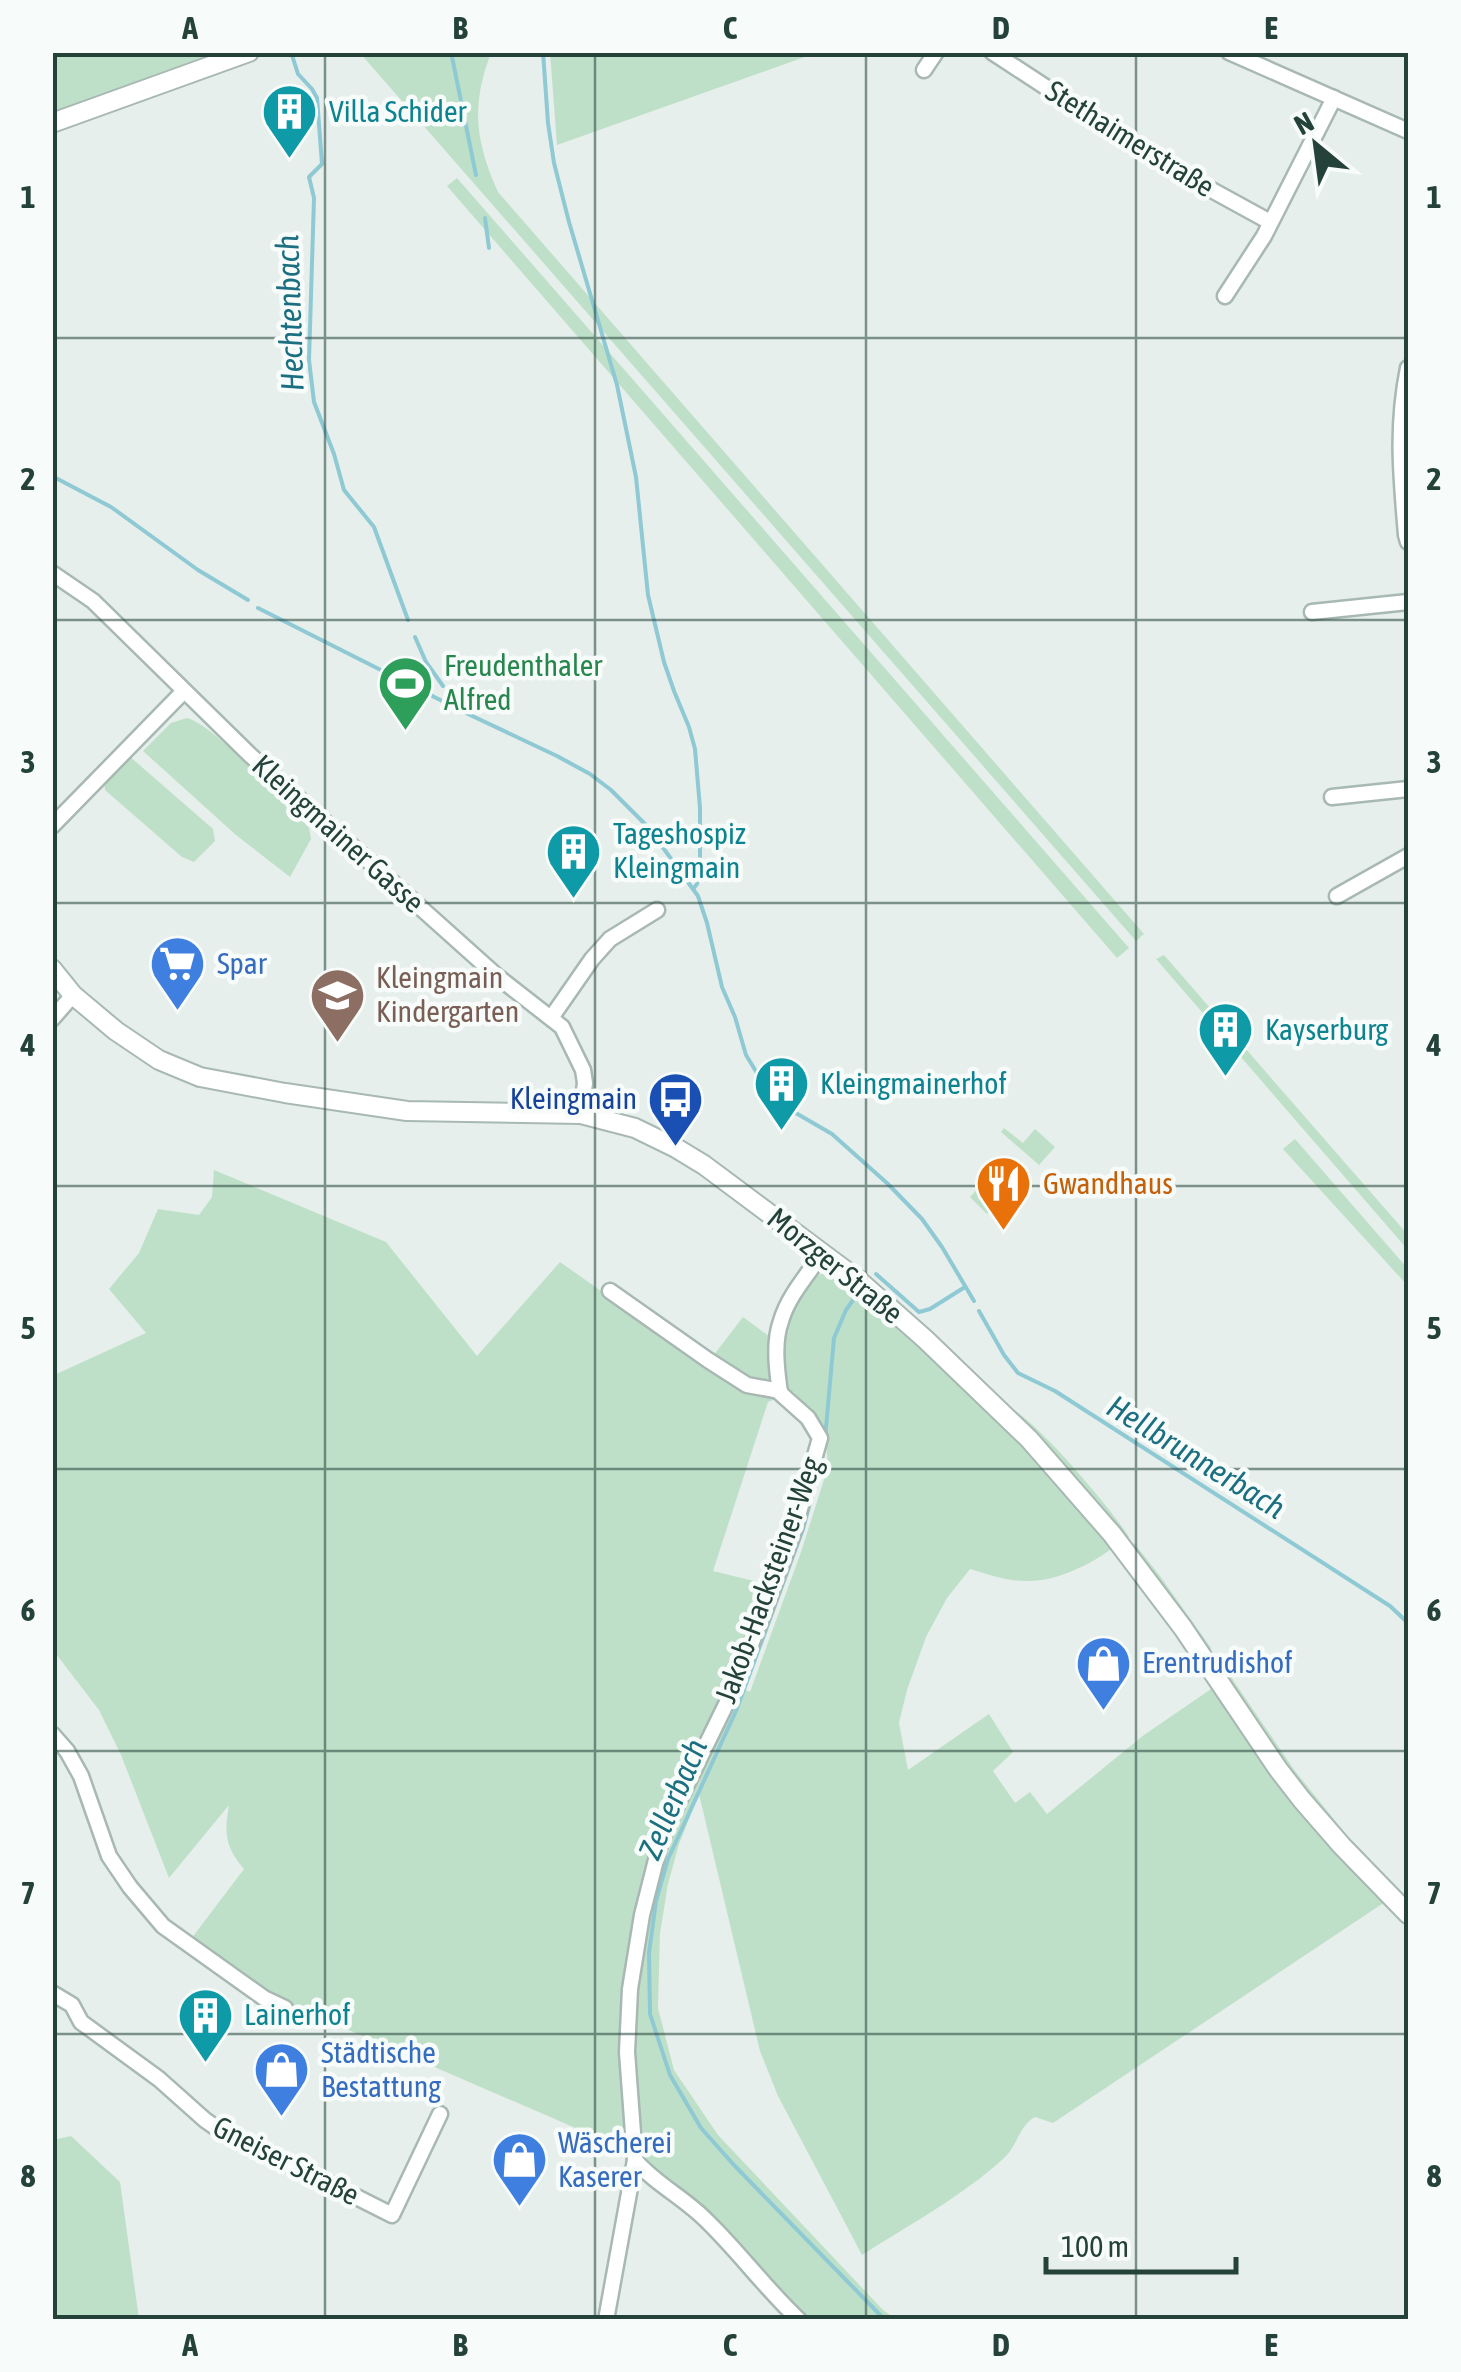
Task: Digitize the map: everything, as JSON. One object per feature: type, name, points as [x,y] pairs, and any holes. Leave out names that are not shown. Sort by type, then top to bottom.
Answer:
[{"type":"street","points":[[52,123],[249,52]]},
{"type":"street","points":[[924,70],[936,52]]},
{"type":"street","name":"Stethaimerstraße","points":[[992,52],[1157,160],[1270,222]]},
{"type":"street","points":[[1229,52],[1408,131]]},
{"type":"street","points":[[1225,296],[1264,236],[1334,98]]},
{"type":"street","points":[[1408,368],[1399,449],[1408,542]]},
{"type":"street","name":"Kleingmainer Gasse","points":[[52,573],[93,601],[250,756],[562,1028],[583,1070],[586,1083],[582,1114]]},
{"type":"street","points":[[1312,612],[1408,602]]},
{"type":"street","points":[[52,826],[184,691]]},
{"type":"street","points":[[1332,797],[1408,789]]},
{"type":"street","points":[[1338,896],[1408,856]]},
{"type":"street","points":[[551,1018],[610,939],[656,910]]},
{"type":"street","name":"Morzger Straße","points":[[52,969],[73,996],[116,1031],[159,1060],[200,1077],[407,1111],[582,1114],[635,1128],[719,1176],[897,1313],[978,1389],[1073,1488],[1183,1628],[1302,1800],[1408,1914]]},
{"type":"street","points":[[52,1019],[73,996]]},
{"type":"street","points":[[610,1291],[747,1385],[780,1391],[780,1324],[822,1252]]},
{"type":"street","name":"Jakob-Hacksteiner-Weg","points":[[635,2160],[627,2052],[630,1989],[653,1870],[671,1817],[732,1692],[764,1612],[794,1530],[820,1438],[808,1418],[780,1391]]},
{"type":"street","points":[[52,1734],[81,1776],[109,1856],[154,1916],[264,1998],[285,2008]]},
{"type":"street","name":"Gneiser Straße","points":[[52,1993],[72,2005],[81,2022],[228,2136],[392,2215],[440,2114]]},
{"type":"street","points":[[606,2320],[635,2160]]},
{"type":"street","points":[[635,2160],[647,2174],[707,2220],[799,2320]]},
{"type":"green space","points":[[53,52],[214,52],[214,53],[53,112]]},
{"type":"green space","points":[[550,52],[816,52],[816,53],[557,145]]},
{"type":"green space","points":[[360,53],[491,53],[480,89],[478,123],[484,156],[498,192],[1144,934],[1136,941]]},
{"type":"green space","points":[[457,178],[1129,948],[1117,958],[447,186]]},
{"type":"green space","points":[[187,718],[232,750],[309,827],[311,839],[290,877],[236,835],[143,751],[171,723]]},
{"type":"green space","points":[[128,755],[213,829],[215,841],[194,862],[182,857],[105,790],[104,780]]},
{"type":"green space","points":[[1164,955],[1408,1235],[1408,1250],[1156,959]]},
{"type":"green space","points":[[1004,1128],[1023,1143],[1035,1129],[1055,1147],[1039,1165],[1001,1132]]},
{"type":"green space","points":[[1295,1139],[1408,1269],[1408,1286],[1283,1149]]},
{"type":"green space","points":[[214,1170],[386,1242],[477,1356],[560,1262],[706,1365],[743,1317],[781,1345],[798,1298],[814,1278],[834,1271],[886,1314],[1035,1455],[1114,1547],[1072,1571],[1037,1581],[1011,1580],[970,1569],[947,1598],[926,1637],[907,1690],[899,1723],[908,1770],[989,1714],[1013,1752],[993,1771],[1015,1803],[1030,1792],[1047,1814],[1144,1735],[1214,1687],[1315,1826],[1385,1902],[1053,2123],[1035,2117],[1025,2125],[1008,2154],[987,2173],[862,2255],[778,2096],[760,2051],[699,1794],[679,1844],[660,1933],[658,2008],[674,2070],[718,2135],[883,2310],[896,2319],[805,2319],[648,2169],[638,2099],[635,2034],[645,1924],[656,1871],[740,1687],[750,1692],[828,1467],[825,1431],[794,1392],[768,1402],[713,1571],[770,1585],[653,1849],[631,1933],[625,1981],[631,2152],[268,1995],[191,1939],[244,1869],[228,1839],[229,1805],[169,1878],[99,1710],[53,1650],[52,1376],[146,1333],[109,1289],[139,1253],[158,1209],[199,1215],[212,1197]]},
{"type":"green space","points":[[981,1185],[998,1202],[987,1214],[970,1197]]},
{"type":"green space","points":[[1007,1406],[1053,1445],[1129,1537],[1123,1537]]},
{"type":"green space","points":[[1134,1543],[1211,1648],[1210,1652],[1131,1547]]},
{"type":"green space","points":[[1218,1658],[1295,1771],[1345,1833],[1343,1836],[1300,1786],[1214,1661]]},
{"type":"green space","points":[[71,2136],[120,2182],[139,2319],[53,2319],[53,2140]]},
{"type":"waterway","name":"Hechtenbach","points":[[451,52],[476,175]]},
{"type":"waterway","points":[[543,52],[554,163],[617,385],[636,477],[648,595],[664,662],[695,749],[700,872],[693,889]]},
{"type":"waterway","name":"Hechtenbach","points":[[292,55],[298,74],[317,98],[322,164],[309,177],[314,198],[309,360],[314,402],[344,490],[374,527],[408,620]]},
{"type":"waterway","name":"Hechtenbach","points":[[485,218],[489,248]]},
{"type":"waterway","name":"Hellbrunnerbach","points":[[52,476],[111,507],[198,570],[248,600]]},
{"type":"waterway","name":"Hellbrunnerbach","points":[[258,608],[557,756],[611,790],[648,827],[698,896],[722,987],[746,1055],[763,1083],[782,1105],[832,1134],[922,1219],[974,1301]]},
{"type":"waterway","name":"Hechtenbach","points":[[415,637],[443,686]]},
{"type":"waterway","name":"Zellerbach","points":[[876,1274],[919,1312],[965,1287]]},
{"type":"waterway","name":"Zellerbach","points":[[858,1293],[834,1338],[824,1450],[803,1529],[736,1711],[668,1859],[656,1901],[649,1953],[650,2014],[670,2075],[701,2128],[885,2320]]},
{"type":"waterway","name":"Hellbrunnerbach","points":[[979,1311],[1018,1373],[1055,1391],[1390,1606],[1408,1623]]},
{"type":"place","name":"Villa Schider","points":[[290,161]]},
{"type":"place","name":"Freudenthaler Alfred","points":[[405,732]]},
{"type":"place","name":"Tageshospiz Kleingmain","points":[[574,900]]},
{"type":"place","name":"Spar","points":[[178,1013]]},
{"type":"place","name":"Kleingmain Kindergarten","points":[[337,1044]]},
{"type":"place","name":"Kayserburg","points":[[1226,1079]]},
{"type":"place","name":"Kleingmainerhof","points":[[781,1133]]},
{"type":"place","name":"Kleingmain","points":[[676,1148]]},
{"type":"place","name":"Gwandhaus","points":[[1004,1233]]},
{"type":"place","name":"Erentrudishof","points":[[1103,1712]]},
{"type":"place","name":"Lainerhof","points":[[205,2064]]},
{"type":"place","name":"Städtische Bestattung","points":[[282,2119]]},
{"type":"place","name":"Wäscherei Kaserer","points":[[519,2209]]}]
